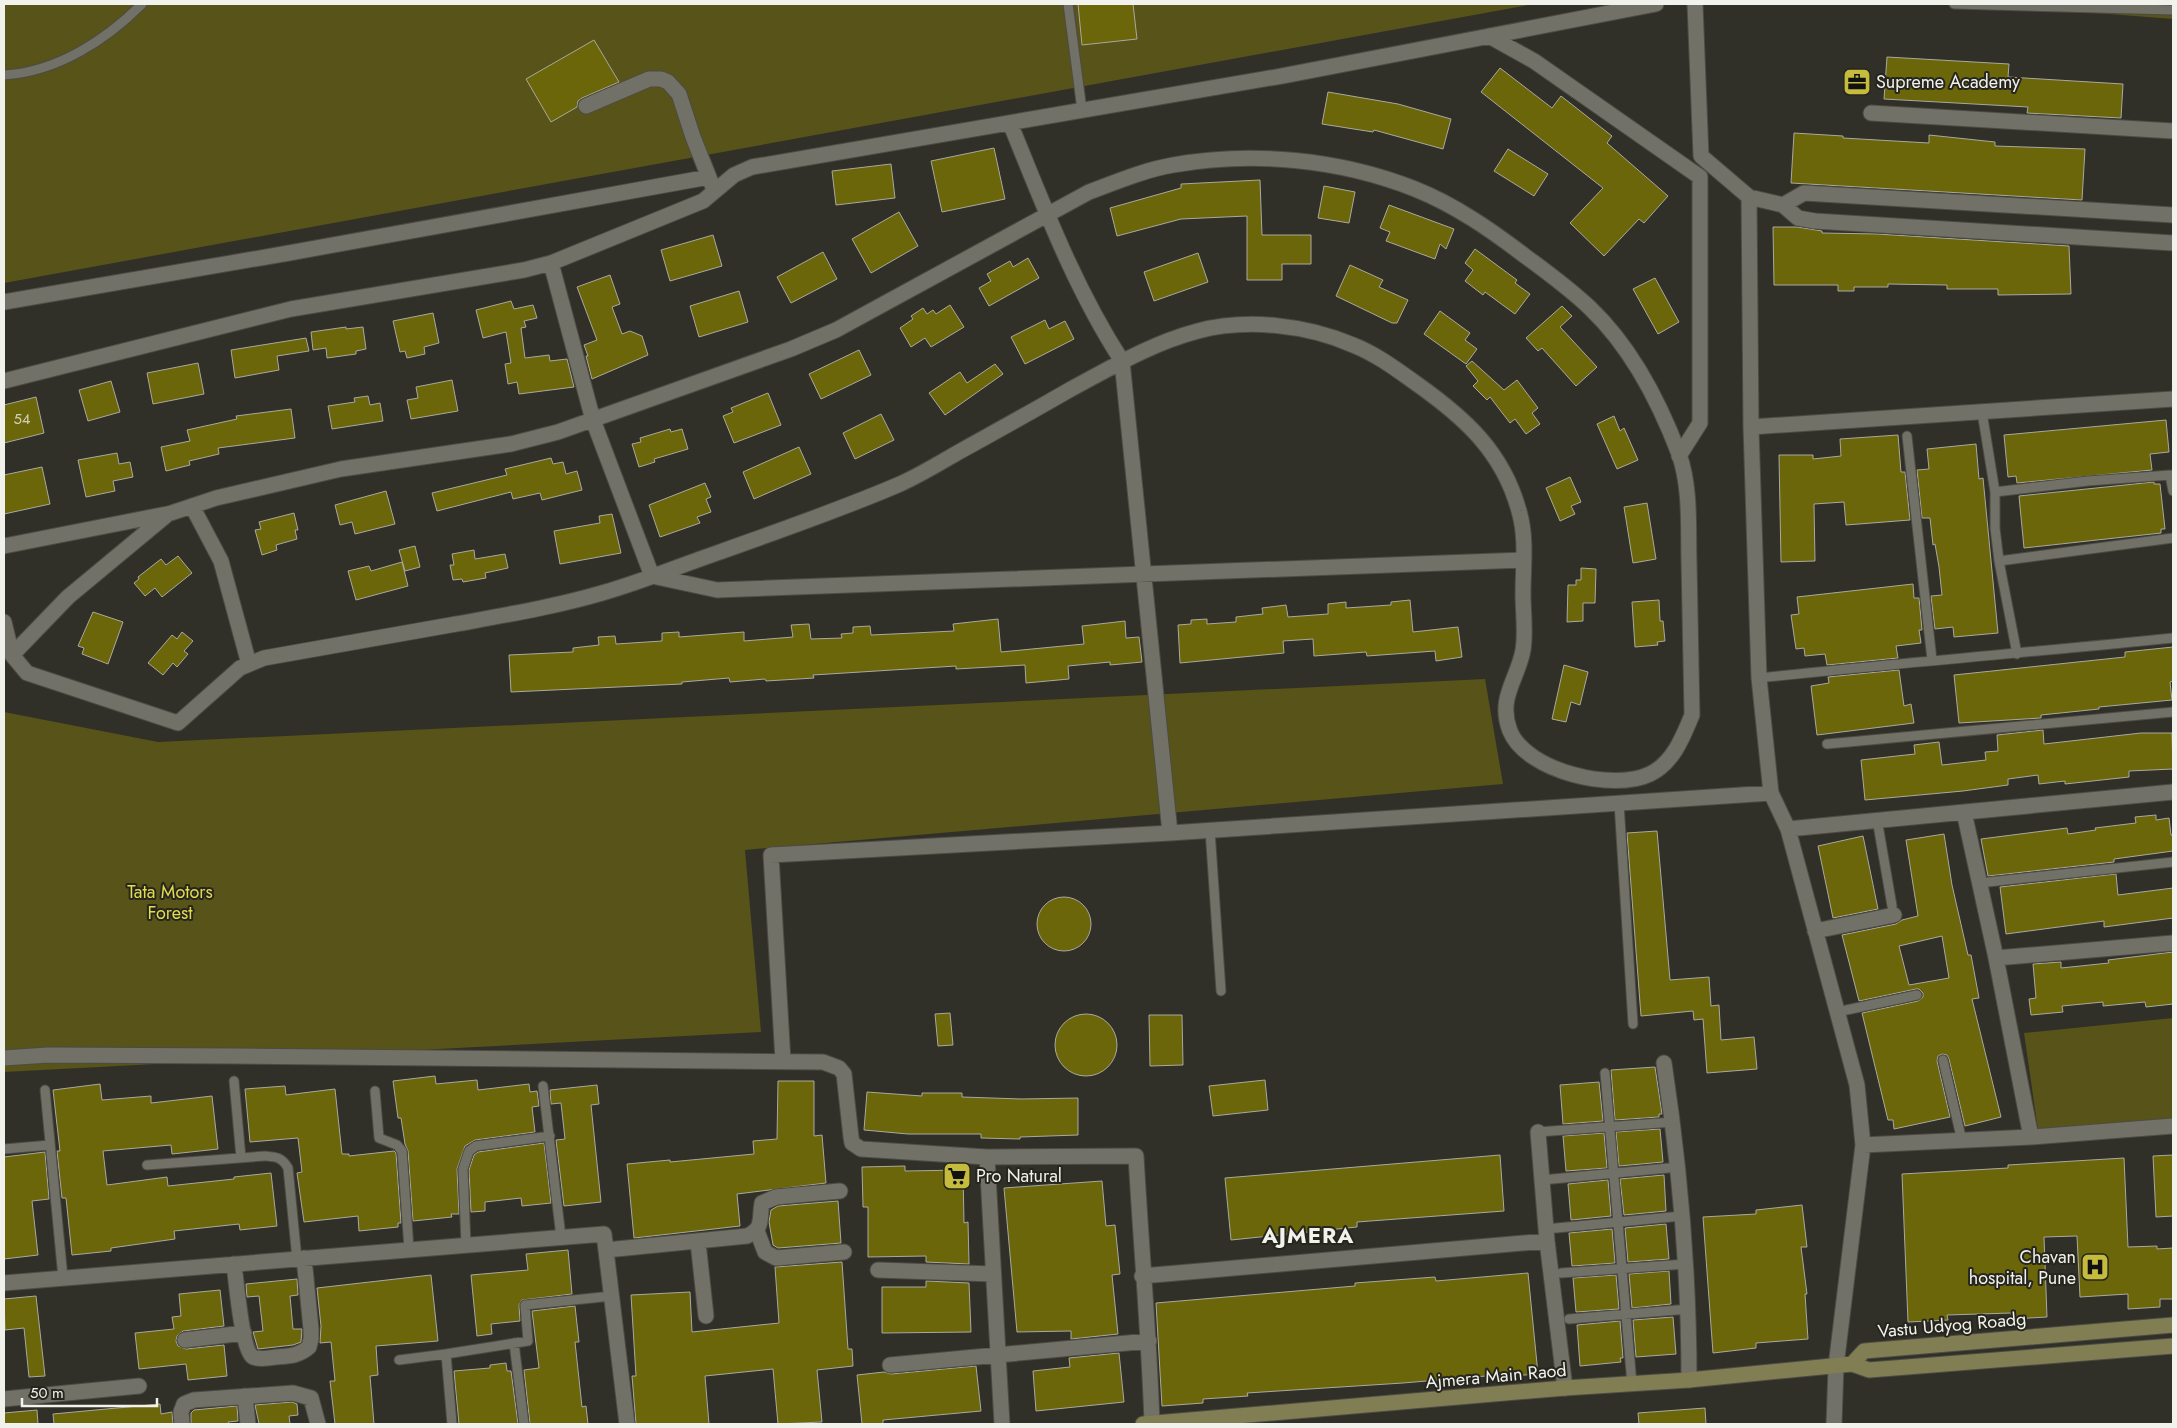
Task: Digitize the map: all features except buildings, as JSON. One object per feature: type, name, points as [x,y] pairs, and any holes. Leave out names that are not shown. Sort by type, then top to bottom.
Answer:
[{"type":"street","points":[[4,381],[291,309],[524,270],[552,263],[703,201],[734,175],[752,167],[1282,76],[1656,4]]},
{"type":"street","points":[[1695,4],[1701,156],[1749,198],[1783,204],[1798,218],[2173,243]]},
{"type":"street","points":[[1490,36],[1534,61],[1700,177],[1700,423],[1680,456]]},
{"type":"street","points":[[586,106],[649,79],[661,79],[668,82],[679,94],[693,137],[715,191]]},
{"type":"street","points":[[1871,113],[2173,131]]},
{"type":"street","points":[[1010,123],[1047,213],[1091,310],[1122,361],[1170,832]]},
{"type":"street","points":[[4,546],[168,514],[216,498],[340,469],[511,444],[558,432],[791,349],[836,330],[1047,213],[1089,192],[1126,178],[1171,165],[1216,159],[1263,158],[1318,163],[1366,173],[1416,189],[1462,213],[1495,234],[1552,276],[1591,308],[1632,356],[1657,404],[1680,456],[1687,493],[1692,715],[1681,740],[1666,763],[1649,775],[1628,780],[1584,776],[1565,772],[1537,761],[1517,745],[1508,727],[1506,702],[1523,652],[1523,528],[1518,507],[1506,476],[1492,450],[1472,427],[1448,407],[1378,357],[1352,344],[1292,328],[1257,325],[1205,329],[1180,336],[1122,361],[910,480],[844,508],[606,592],[546,607],[264,658],[240,668],[178,722],[27,673],[12,655],[4,622]]},
{"type":"street","points":[[4,302],[279,255],[709,177]]},
{"type":"street","points":[[1783,204],[1804,193],[2173,215]]},
{"type":"street","points":[[1749,198],[1750,427],[1759,678],[1771,794],[1788,829],[1837,1012],[1856,1085],[1863,1145],[1836,1366],[1834,1424]]},
{"type":"street","points":[[1899,226],[1903,200]]},
{"type":"street","points":[[2056,208],[2056,236]]},
{"type":"street","points":[[552,263],[592,420],[652,576]]},
{"type":"street","points":[[1750,427],[2173,400]]},
{"type":"street","points":[[192,506],[222,561],[249,664]]},
{"type":"street","points":[[12,655],[68,597],[168,514]]},
{"type":"street","points":[[652,576],[717,590],[1523,560]]},
{"type":"street","points":[[1788,829],[1876,819],[2173,792]]},
{"type":"street","points":[[783,1061],[771,855],[1210,830],[1771,794]]},
{"type":"street","points":[[1964,812],[1996,958],[2031,1137]]},
{"type":"street","points":[[1815,930],[1893,910]]},
{"type":"street","points":[[1996,958],[2173,942]]},
{"type":"street","points":[[4,1058],[48,1055],[541,1061],[823,1062],[839,1068],[844,1074],[851,1136],[856,1147],[861,1149],[987,1157],[1136,1156],[1142,1276],[1149,1341],[1147,1424]]},
{"type":"street","points":[[1664,1063],[1679,1167],[1689,1309],[1689,1380]]},
{"type":"street","points":[[1863,1145],[2031,1137],[2173,1126]]},
{"type":"street","points":[[1538,1132],[1547,1235],[1565,1388]]},
{"type":"street","points":[[987,1157],[1002,1424]]},
{"type":"street","points":[[606,1250],[747,1236],[757,1231],[760,1226],[762,1203],[767,1200],[776,1197],[840,1191]]},
{"type":"street","points":[[757,1231],[765,1252],[776,1258],[844,1252]]},
{"type":"street","points":[[4,1282],[604,1234],[627,1424]]},
{"type":"street","points":[[1142,1276],[1547,1235]]},
{"type":"street","points":[[698,1242],[706,1316]]},
{"type":"street","points":[[234,1264],[239,1314],[249,1354],[254,1358],[295,1356],[309,1347],[311,1339],[300,1258]]},
{"type":"street","points":[[878,1270],[993,1274]]},
{"type":"street","name":"Vastu Udyog Roadg","points":[[1852,1364],[1864,1352],[2173,1325]]},
{"type":"street","points":[[185,1340],[244,1333]]},
{"type":"street","points":[[890,1365],[1149,1341]]},
{"type":"street","points":[[1852,1364],[1869,1370],[2173,1346]]},
{"type":"street","name":"Ajmera Main Raod","points":[[1147,1424],[1565,1388],[1689,1380],[1852,1364]]},
{"type":"street","points":[[4,1398],[139,1386]]},
{"type":"street","points":[[182,1424],[181,1412],[184,1404],[194,1400],[293,1393],[311,1398],[318,1424]]},
{"type":"street","points":[[245,1396],[248,1424]]},
{"type":"lane","points":[[4,75],[47,64],[96,43],[123,23],[142,4]]},
{"type":"lane","points":[[1068,4],[1082,110]]},
{"type":"lane","points":[[1954,4],[2173,10]]},
{"type":"lane","points":[[1982,412],[1995,492],[1995,528],[1999,561],[2016,654]]},
{"type":"lane","points":[[1907,436],[1932,660]]},
{"type":"lane","points":[[1995,492],[2088,481],[2172,475],[2173,491]]},
{"type":"lane","points":[[1999,561],[2173,538]]},
{"type":"lane","points":[[1759,678],[2173,638]]},
{"type":"lane","points":[[1827,744],[2173,712]]},
{"type":"lane","points":[[1619,803],[1633,1024]]},
{"type":"lane","points":[[1876,819],[1893,910]]},
{"type":"lane","points":[[1210,830],[1221,991]]},
{"type":"lane","points":[[1980,883],[2173,862]]},
{"type":"lane","points":[[1837,1012],[1918,995]]},
{"type":"lane","points":[[1943,1060],[1962,1141]]},
{"type":"lane","points":[[1605,1073],[1632,1384]]},
{"type":"lane","points":[[234,1082],[241,1158]]},
{"type":"lane","points":[[543,1086],[561,1237]]},
{"type":"lane","points":[[45,1090],[63,1278]]},
{"type":"lane","points":[[376,1091],[379,1138],[397,1145],[402,1151],[409,1249]]},
{"type":"lane","points":[[1538,1132],[1673,1122]]},
{"type":"lane","points":[[466,1245],[463,1169],[469,1151],[476,1146],[550,1136]]},
{"type":"lane","points":[[4,1149],[50,1145]]},
{"type":"lane","points":[[147,1165],[265,1156],[278,1157],[284,1161],[288,1168],[300,1258]]},
{"type":"lane","points":[[1542,1180],[1679,1167]]},
{"type":"lane","points":[[1547,1235],[1618,1221],[1682,1216]]},
{"type":"lane","points":[[1561,1272],[1686,1264]]},
{"type":"lane","points":[[399,1360],[528,1341],[525,1305],[612,1296]]},
{"type":"lane","points":[[1569,1319],[1689,1309]]},
{"type":"lane","points":[[514,1343],[524,1424]]},
{"type":"lane","points":[[446,1354],[452,1424]]},
{"type":"green space","points":[[4,4],[1534,4],[4,283]]},
{"type":"green space","points":[[1979,4],[2173,4],[2173,19]]},
{"type":"green space","name":"Tata Motors Forest","points":[[1485,679],[1503,784],[745,850],[761,1032],[4,1072],[4,712],[158,742]]},
{"type":"green space","points":[[2173,1018],[2173,1120],[2038,1130],[2024,1033]]},
{"type":"place","name":"Supreme Academy","points":[[1857,82]]},
{"type":"place","name":"Pro Natural","points":[[957,1176]]},
{"type":"place","name":"Chavan hospital, Pune","points":[[2095,1267]]},
{"type":"district","name":"AJMERA","points":[[1308,1235]]}]
